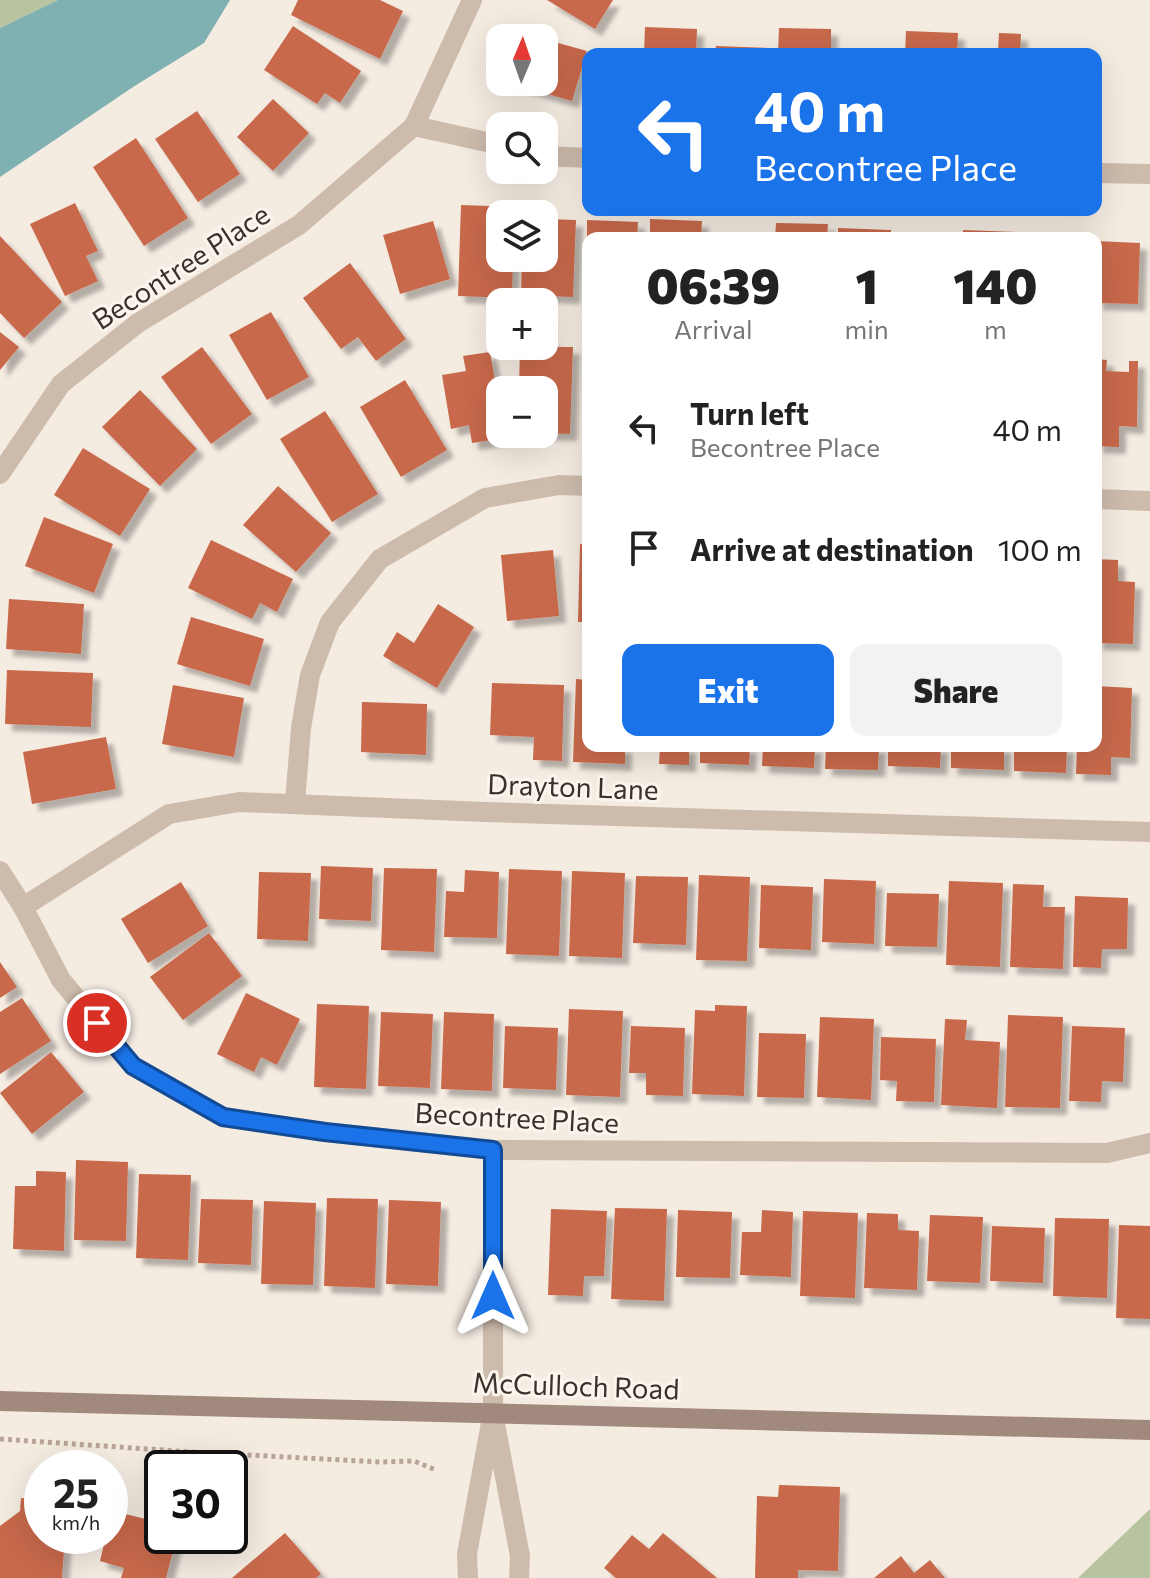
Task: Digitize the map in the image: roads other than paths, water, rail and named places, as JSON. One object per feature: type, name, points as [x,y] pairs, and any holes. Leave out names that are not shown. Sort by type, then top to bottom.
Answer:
[{"type":"main road","name":"McCulloch Road","points":[[0,1401],[1150,1430]]},
{"type":"street","name":"Becontree Place","points":[[0,474],[61,384],[138,323],[299,225],[414,126],[472,0]]},
{"type":"street","points":[[414,126],[486,142]]},
{"type":"street","points":[[558,157],[582,158]]},
{"type":"street","points":[[1102,173],[1150,174]]},
{"type":"street","points":[[295,802],[301,728],[310,675],[330,622],[380,559],[485,498],[559,485],[582,486]]},
{"type":"street","points":[[1102,499],[1150,501]]},
{"type":"street","name":"Drayton Lane","points":[[23,907],[169,814],[239,802],[1150,832]]},
{"type":"street","name":"Becontree Place","points":[[0,871],[23,907],[61,980],[133,1066],[223,1117],[325,1132],[493,1150],[1107,1153],[1150,1143]]},
{"type":"street","points":[[468,1578],[467,1554],[493,1412],[493,1150]]},
{"type":"street","points":[[493,1412],[520,1556],[519,1578]]},
{"type":"water","points":[[58,0],[230,0],[204,43],[0,177],[0,28]]}]
